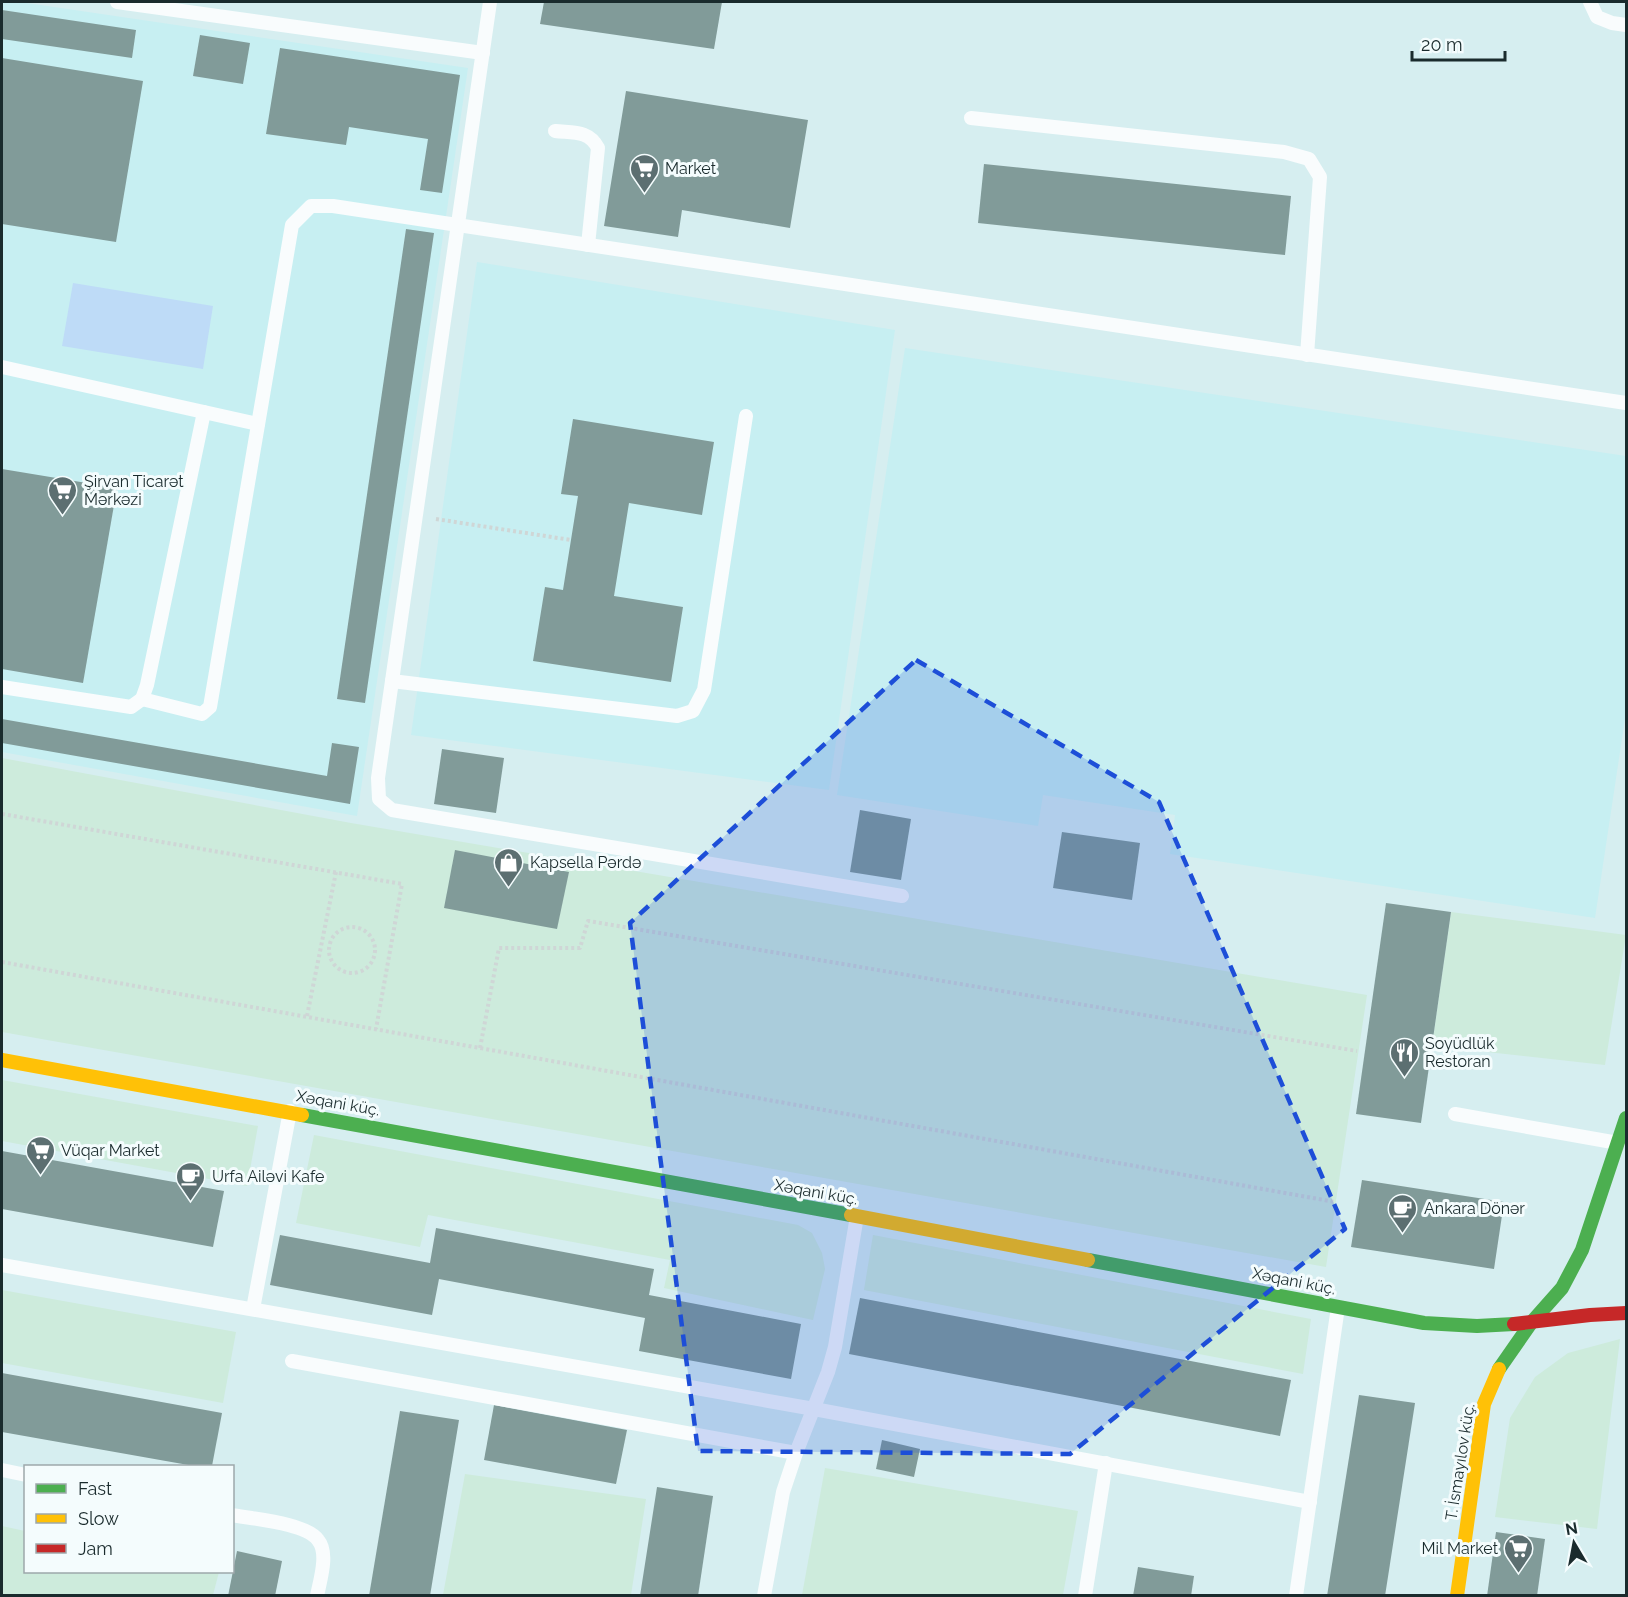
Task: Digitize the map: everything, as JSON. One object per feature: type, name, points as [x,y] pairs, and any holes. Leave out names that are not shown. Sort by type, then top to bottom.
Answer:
[{"type":"street","name":"Xəqani küç.","points":[[2,1060],[290,1111],[1434,1324],[1472,1327],[1626,1313]]},
{"type":"street","name":"T. İsmayılov küç.","points":[[1457,1596],[1484,1404],[1500,1366],[1530,1323],[1562,1288],[1582,1250],[1626,1118]]},
{"type":"lane","points":[[117,2],[483,54]]},
{"type":"lane","points":[[490,2],[378,778],[379,799],[392,810],[902,896]]},
{"type":"lane","points":[[1590,2],[1597,16],[1612,23],[1626,25]]},
{"type":"lane","points":[[971,118],[1284,152],[1309,159],[1320,177],[1307,355]]},
{"type":"lane","points":[[555,131],[585,134],[594,139],[598,148],[588,245]]},
{"type":"lane","points":[[142,699],[202,714],[210,707],[236,566],[292,225],[311,206],[333,206],[1626,403]]},
{"type":"lane","points":[[2,367],[258,424]]},
{"type":"lane","points":[[2,687],[131,707],[142,699],[147,685],[204,412]]},
{"type":"lane","points":[[392,681],[677,716],[693,711],[704,690],[746,416]]},
{"type":"lane","points":[[253,1309],[290,1111]]},
{"type":"lane","points":[[1455,1114],[1618,1143]]},
{"type":"lane","points":[[764,1596],[783,1492],[835,1347],[857,1216]]},
{"type":"lane","points":[[2,1265],[814,1409],[1310,1502]]},
{"type":"lane","points":[[1296,1596],[1338,1306]]},
{"type":"lane","points":[[292,1361],[796,1453]]},
{"type":"lane","points":[[1085,1596],[1106,1463]]},
{"type":"lane","points":[[2,1470],[24,1475]]},
{"type":"lane","points":[[234,1515],[305,1529],[319,1540],[323,1556],[317,1596]]},
{"type":"path","points":[[417,516],[571,540]]},
{"type":"path","points":[[2,814],[402,884],[376,1029]]},
{"type":"path","points":[[307,1016],[336,872]]},
{"type":"path","points":[[480,1048],[499,948],[580,948],[588,921],[1357,1051]]},
{"type":"path","points":[[353,927],[365,931],[374,941],[375,954],[369,966],[358,973],[344,973],[334,965],[328,953],[331,940],[339,930],[353,927]]},
{"type":"path","points":[[2,962],[1335,1202]]},
{"type":"highlighted area","points":[[916,660],[1159,802],[1345,1229],[1070,1454],[698,1451],[630,923]]},
{"type":"shaded area","name":"Şirvan Ticarət Mərkəzi","points":[[2,2],[20,2],[468,68],[357,816],[2,752]]},
{"type":"shaded area","points":[[477,262],[895,330],[829,790],[411,735]]},
{"type":"shaded area","points":[[73,283],[213,306],[203,369],[62,346]]},
{"type":"shaded area","points":[[905,348],[1626,456],[1626,712],[1595,918],[1170,854],[1175,815],[1043,795],[1038,826],[837,795]]},
{"type":"green space","points":[[2,758],[351,823],[1367,995],[1326,1267],[2,1032]]},
{"type":"green space","points":[[1451,912],[1626,935],[1605,1065],[1432,1046]]},
{"type":"green space","points":[[2,1080],[258,1126],[247,1186],[2,1141]]},
{"type":"green space","points":[[314,1135],[798,1225],[812,1233],[822,1253],[825,1269],[813,1320],[664,1288],[670,1260],[428,1215],[420,1247],[296,1223]]},
{"type":"green space","points":[[873,1235],[1311,1319],[1303,1374],[864,1290]]},
{"type":"green space","points":[[2,1290],[236,1332],[223,1403],[2,1363]]},
{"type":"green space","points":[[1620,1339],[1597,1529],[1495,1517],[1510,1418],[1535,1377],[1568,1353]]},
{"type":"green space","points":[[825,1468],[1078,1511],[1063,1595],[802,1595]]},
{"type":"green space","points":[[465,1474],[646,1499],[631,1595],[443,1595]]},
{"type":"green space","points":[[2,1526],[24,1531],[24,1573],[219,1573],[213,1595],[2,1595]]},
{"type":"building","points":[[544,2],[722,2],[714,49],[540,24]]},
{"type":"building","points":[[2,10],[136,30],[132,58],[2,39]]},
{"type":"building","points":[[200,35],[250,43],[243,84],[193,76]]},
{"type":"building","points":[[280,48],[460,75],[442,193],[420,190],[428,139],[349,127],[346,145],[266,134]]},
{"type":"building","points":[[2,58],[143,81],[116,242],[2,224]]},
{"type":"building","points":[[626,91],[808,120],[790,228],[682,210],[678,237],[604,226]]},
{"type":"building","points":[[984,164],[1291,196],[1285,255],[978,223]]},
{"type":"building","points":[[406,229],[434,233],[365,703],[337,699]]},
{"type":"building","points":[[573,419],[714,442],[702,515],[629,503],[614,596],[683,607],[671,682],[533,661],[545,587],[563,590],[578,496],[561,494]]},
{"type":"building","points":[[2,469],[117,488],[83,683],[2,669]]},
{"type":"building","points":[[2,719],[327,776],[332,743],[359,747],[350,804],[2,743]]},
{"type":"building","points":[[442,749],[504,758],[496,813],[434,804]]},
{"type":"building","points":[[860,810],[911,819],[901,880],[850,872]]},
{"type":"building","points":[[1062,832],[1140,843],[1132,900],[1053,888]]},
{"type":"building","points":[[455,850],[569,872],[557,929],[444,908]]},
{"type":"building","points":[[1386,903],[1451,912],[1421,1123],[1356,1114]]},
{"type":"building","points":[[2,1151],[224,1191],[213,1247],[2,1209]]},
{"type":"building","points":[[1362,1180],[1504,1202],[1494,1269],[1351,1247]]},
{"type":"building","points":[[436,1228],[654,1269],[649,1295],[801,1324],[791,1379],[639,1351],[645,1318],[439,1279],[432,1315],[270,1285],[280,1235],[430,1263]]},
{"type":"building","points":[[860,1298],[1291,1380],[1280,1436],[849,1354]]},
{"type":"building","points":[[2,1373],[222,1413],[212,1465],[188,1465],[2,1432]]},
{"type":"building","points":[[1359,1395],[1415,1403],[1385,1596],[1327,1596]]},
{"type":"building","points":[[494,1405],[627,1430],[616,1484],[484,1460]]},
{"type":"building","points":[[400,1411],[459,1420],[430,1596],[369,1596]]},
{"type":"building","points":[[882,1440],[920,1449],[914,1477],[876,1469]]},
{"type":"building","points":[[657,1487],[713,1496],[698,1596],[640,1596]]},
{"type":"building","points":[[1496,1532],[1545,1539],[1537,1596],[1487,1596]]},
{"type":"building","points":[[237,1551],[282,1561],[275,1596],[228,1596]]},
{"type":"building","points":[[1138,1567],[1194,1576],[1191,1596],[1133,1596]]},
{"type":"traffic: fast","points":[[302,1115],[851,1215]]},
{"type":"traffic: fast","points":[[1499,1369],[1531,1323],[1562,1288],[1582,1250],[1626,1118]]},
{"type":"traffic: fast","points":[[1088,1260],[1424,1323],[1477,1326],[1514,1324]]},
{"type":"traffic: slow","points":[[2,1060],[302,1115]]},
{"type":"traffic: slow","points":[[851,1215],[1088,1260]]},
{"type":"traffic: slow","points":[[1457,1596],[1484,1404],[1499,1369]]},
{"type":"traffic: jam","points":[[1514,1324],[1626,1313]]},
{"type":"place","name":"Market","points":[[644,194]]},
{"type":"place","name":"Şirvan Ticarət Mərkəzi","points":[[63,516]]},
{"type":"place","name":"Kapsella Pərdə","points":[[509,888]]},
{"type":"place","name":"Soyüdlük Restoran","points":[[1404,1078]]},
{"type":"place","name":"Vüqar Market","points":[[40,1176]]},
{"type":"place","name":"Urfa Ailəvi Kafe","points":[[191,1202]]},
{"type":"place","name":"Ankara Dönər","points":[[1403,1234]]},
{"type":"place","name":"Mil Market","points":[[1519,1574]]}]
